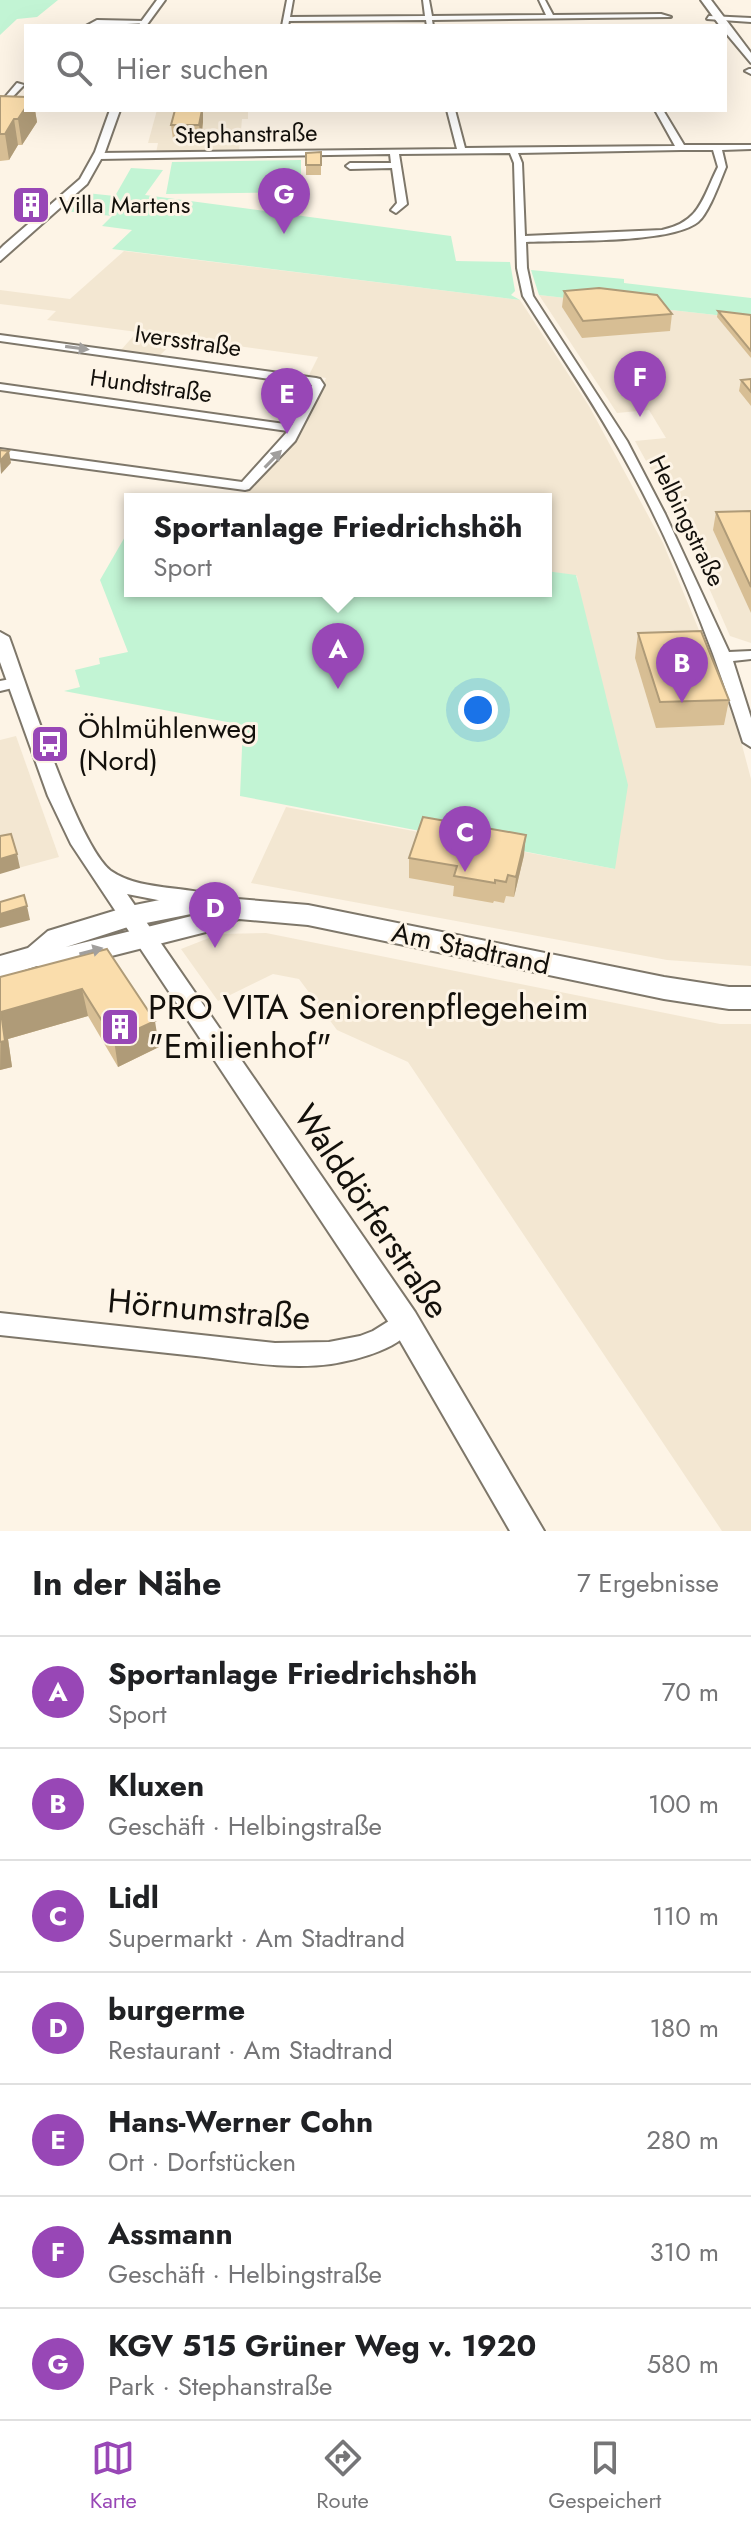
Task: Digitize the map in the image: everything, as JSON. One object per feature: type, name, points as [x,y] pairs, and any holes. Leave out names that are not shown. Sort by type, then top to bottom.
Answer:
[{"type":"main road","points":[[694,0],[715,21]]},
{"type":"main road","points":[[706,0],[715,21]]},
{"type":"main road","points":[[735,41],[750,69]]},
{"type":"main road","name":"Am Stadtrand","points":[[137,926],[204,901],[237,909],[293,912],[664,988],[729,998],[751,998]]},
{"type":"main road","name":"Am Stadtrand","points":[[137,926],[206,922],[237,909]]},
{"type":"main road","points":[[0,967],[37,956],[68,957],[137,926]]},
{"type":"street","points":[[93,24],[143,24],[161,0]]},
{"type":"street","points":[[290,0],[286,22],[429,23],[652,17]]},
{"type":"street","points":[[426,0],[429,23]]},
{"type":"street","points":[[542,0],[551,18]]},
{"type":"street","points":[[715,21],[751,20]]},
{"type":"street","points":[[7,84],[23,85]]},
{"type":"street","points":[[0,108],[23,85]]},
{"type":"street","points":[[0,257],[20,235],[78,188],[99,156],[114,112]]},
{"type":"street","points":[[452,112],[462,151]]},
{"type":"street","points":[[660,112],[681,148]]},
{"type":"street","name":"Stephanstraße","points":[[99,156],[751,147]]},
{"type":"street","points":[[521,239],[662,233],[693,224],[722,167],[717,148]]},
{"type":"street","name":"Helbingstraße","points":[[513,150],[518,163],[522,268],[528,296],[621,441],[670,536],[724,657],[751,742]]},
{"type":"street","points":[[394,152],[402,204],[396,210]]},
{"type":"street","name":"Stephanstraße","points":[[350,166],[396,165]]},
{"type":"street","name":"Iversstraße","points":[[0,338],[316,381],[318,385],[296,429]]},
{"type":"street","name":"Hundtstraße","points":[[0,387],[296,429]]},
{"type":"street","points":[[0,453],[245,486],[278,456],[296,429]]},
{"type":"street","name":"Walddörferstraße","points":[[0,637],[8,685],[78,839],[405,1322],[528,1531]]},
{"type":"street","points":[[724,657],[751,655]]},
{"type":"street","points":[[101,875],[133,888],[204,901]]},
{"type":"street","name":"Hörnumstraße","points":[[0,1324],[275,1354],[329,1353],[360,1347],[381,1339],[405,1322]]},
{"type":"shaded area","points":[[156,112],[248,112],[248,119],[242,119],[239,152],[156,153],[158,143],[148,143]]},
{"type":"shaded area","points":[[124,251],[520,300],[589,406],[663,543],[734,715],[751,779],[751,966],[667,960],[251,883],[286,807],[615,869],[577,576],[552,572],[552,493],[246,493],[303,427],[326,378],[309,375],[318,357],[178,338],[160,355],[121,350],[137,332],[47,320],[56,311],[0,304],[0,290],[70,299]]},
{"type":"shaded area","points":[[539,295],[751,319],[751,643],[730,636],[682,526],[635,441],[666,438],[649,410],[617,413]]},
{"type":"shaded area","points":[[16,736],[59,857],[0,873],[0,740]]},
{"type":"shaded area","points":[[266,933],[720,1024],[751,1024],[751,1531],[722,1531],[408,1062],[337,1030],[299,979],[273,974],[218,1001],[181,949],[219,934]]},
{"type":"green space","points":[[0,0],[58,0],[37,17],[17,19],[0,35]]},
{"type":"green space","points":[[301,160],[301,192],[166,194],[172,162]]},
{"type":"green space","points":[[131,168],[163,170],[145,195],[451,236],[456,261],[510,262],[515,291],[511,295],[520,300],[112,249],[132,230],[102,226],[112,216],[64,211],[86,193],[115,196]]},
{"type":"green space","points":[[531,270],[624,279],[624,283],[751,298],[751,319],[539,295]]},
{"type":"green space","points":[[124,538],[124,597],[552,597],[552,572],[576,575],[628,785],[615,869],[240,796],[243,725],[64,691],[80,687],[75,670],[100,664],[99,658],[128,652],[100,580]]},
{"type":"building","points":[[0,96],[24,97],[24,110],[5,134],[0,134]]},
{"type":"building","points":[[174,112],[202,112],[199,125],[171,125]]},
{"type":"building","points":[[321,152],[321,165],[306,165],[306,153]]},
{"type":"building","points":[[599,288],[657,295],[672,314],[583,321],[564,291]]},
{"type":"building","points":[[718,311],[751,315],[751,351]]},
{"type":"building","points":[[751,379],[751,392],[741,380]]},
{"type":"building","points":[[0,450],[9,451],[0,461]]},
{"type":"building","points":[[751,511],[751,587],[716,512]]},
{"type":"building","points":[[701,631],[729,700],[660,702],[638,633]]},
{"type":"building","points":[[423,817],[526,835],[516,877],[508,875],[506,882],[495,880],[495,883],[454,876],[457,866],[409,858]]},
{"type":"building","points":[[11,834],[17,854],[0,859],[0,836]]},
{"type":"building","points":[[24,895],[27,906],[0,914],[0,902]]},
{"type":"building","points":[[107,949],[155,1021],[114,1040],[82,989],[1,1012],[5,1041],[0,1042],[0,977]]},
{"type":"place","name":"Villa Martens","points":[[31,205]]},
{"type":"place","name":"KGV 515 Grüner Weg v. 1920","points":[[284,234]]},
{"type":"place","name":"Assmann","points":[[640,417]]},
{"type":"place","name":"Hans-Werner Cohn","points":[[287,434]]},
{"type":"place","name":"Sportanlage Friedrichshöh","points":[[338,689]]},
{"type":"place","name":"Kluxen","points":[[682,703]]},
{"type":"place","name":"Öhlmühlenweg (Nord)","points":[[50,744]]},
{"type":"place","name":"Lidl","points":[[465,872]]},
{"type":"place","name":"burgerme","points":[[215,948]]},
{"type":"place","name":"PRO VITA Seniorenpflegeheim \"Emilienhof\"","points":[[120,1027]]}]
